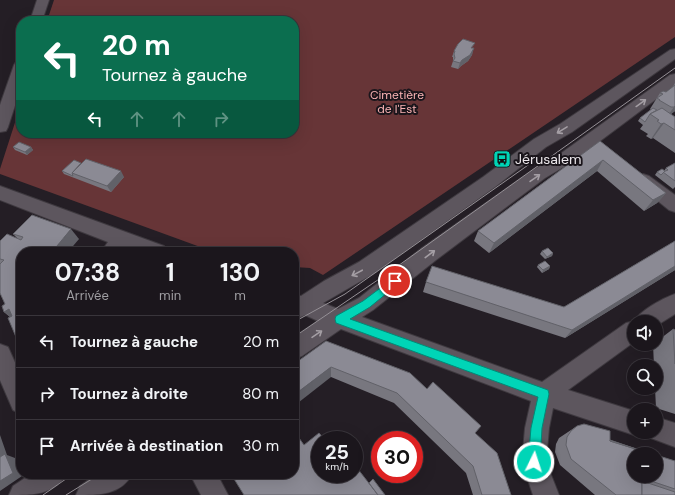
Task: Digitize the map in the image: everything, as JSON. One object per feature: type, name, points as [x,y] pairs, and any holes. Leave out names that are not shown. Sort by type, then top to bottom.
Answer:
[{"type":"street","points":[[38,16],[43,0]]},
{"type":"street","points":[[303,308],[330,287],[366,268],[489,182],[540,144],[566,128],[675,53]]},
{"type":"street","points":[[299,346],[366,304],[435,250],[539,174],[598,144],[675,78]]},
{"type":"street","points":[[0,127],[16,80]]},
{"type":"street","points":[[628,168],[675,205]]},
{"type":"street","points":[[0,193],[43,208],[116,245],[128,247]]},
{"type":"street","points":[[27,224],[43,208]]},
{"type":"street","points":[[656,315],[675,303]]},
{"type":"street","points":[[303,308],[340,319],[544,394],[627,421]]},
{"type":"street","points":[[546,495],[534,462],[537,428],[544,394],[627,335]]},
{"type":"street","points":[[0,354],[16,391]]},
{"type":"street","points":[[663,432],[675,435]]},
{"type":"street","points":[[22,495],[46,479]]},
{"type":"street","points":[[88,495],[112,479]]},
{"type":"street","points":[[206,479],[215,495]]},
{"type":"green space","name":"Cimetière de l'Est","points":[[54,0],[675,0],[675,37],[323,275],[310,268],[299,267],[299,247],[200,247],[0,174],[0,169],[16,119],[16,138],[299,138],[299,16],[49,16]]},
{"type":"building","points":[[463,39],[475,43],[471,48],[474,48],[470,55],[460,63],[453,61],[455,58],[454,51]]},
{"type":"building","points":[[675,85],[675,106],[671,107],[657,98],[663,94],[660,93],[663,91],[666,92]]},
{"type":"building","points":[[653,108],[657,110],[650,114],[645,122],[640,118]]},
{"type":"building","points":[[662,108],[675,117],[675,130],[664,123],[661,124],[657,121],[659,120],[650,114]]},
{"type":"building","points":[[600,141],[666,193],[653,200],[603,160],[494,243],[478,231]]},
{"type":"building","points":[[19,142],[31,147],[25,152],[13,147]]},
{"type":"building","points":[[86,159],[121,171],[107,186],[72,173]]},
{"type":"building","points":[[74,160],[81,163],[72,173],[73,176],[62,171]]},
{"type":"building","points":[[675,163],[675,181],[663,172],[668,170],[666,168]]},
{"type":"building","points":[[662,169],[665,171],[661,175],[657,172]]},
{"type":"building","points":[[32,215],[71,229],[56,247],[16,247],[16,337],[8,318],[12,316],[9,309],[4,312],[2,306],[5,304],[0,293],[0,264],[4,260],[0,259],[0,241],[7,234],[21,240],[23,237],[13,234]]},
{"type":"building","points":[[675,241],[675,266],[572,330],[426,282],[432,266],[564,307]]},
{"type":"building","points":[[548,248],[553,253],[547,257],[542,251]]},
{"type":"building","points":[[545,261],[550,266],[543,270],[538,265]]},
{"type":"building","points":[[673,329],[675,330],[675,364]]},
{"type":"building","points":[[326,341],[410,373],[427,389],[433,382],[481,426],[475,433],[497,453],[511,495],[482,495],[473,466],[397,393],[331,367],[299,391],[299,360]]},
{"type":"building","points":[[584,424],[610,431],[610,441],[629,447],[627,447],[627,483],[642,483],[642,495],[616,495],[571,459],[566,445],[567,437],[577,426]]},
{"type":"building","points":[[299,438],[304,445],[311,439],[311,483],[363,483],[363,476],[378,495],[244,495],[234,479],[299,479]]},
{"type":"building","points":[[610,440],[630,447],[629,447]]},
{"type":"building","points":[[5,454],[13,473],[0,481],[0,457]]},
{"type":"building","points":[[663,457],[675,461],[675,489],[657,483],[663,483]]},
{"type":"building","points":[[371,481],[371,483],[376,483],[385,495],[378,495],[369,483]]},
{"type":"building","points":[[642,483],[648,483],[675,492],[675,495],[642,495]]},
{"type":"tram line","points":[[299,334],[388,273],[675,68]]},
{"type":"tram line","points":[[299,319],[345,294],[541,156]]},
{"type":"tram line","points":[[43,495],[66,479]]},
{"type":"tram line","points":[[66,495],[92,479]]},
{"type":"place","name":"Jérusalem","points":[[502,159]]},
{"type":"route","points":[[395,281],[366,304],[340,319],[544,394],[537,428],[534,462]]}]
